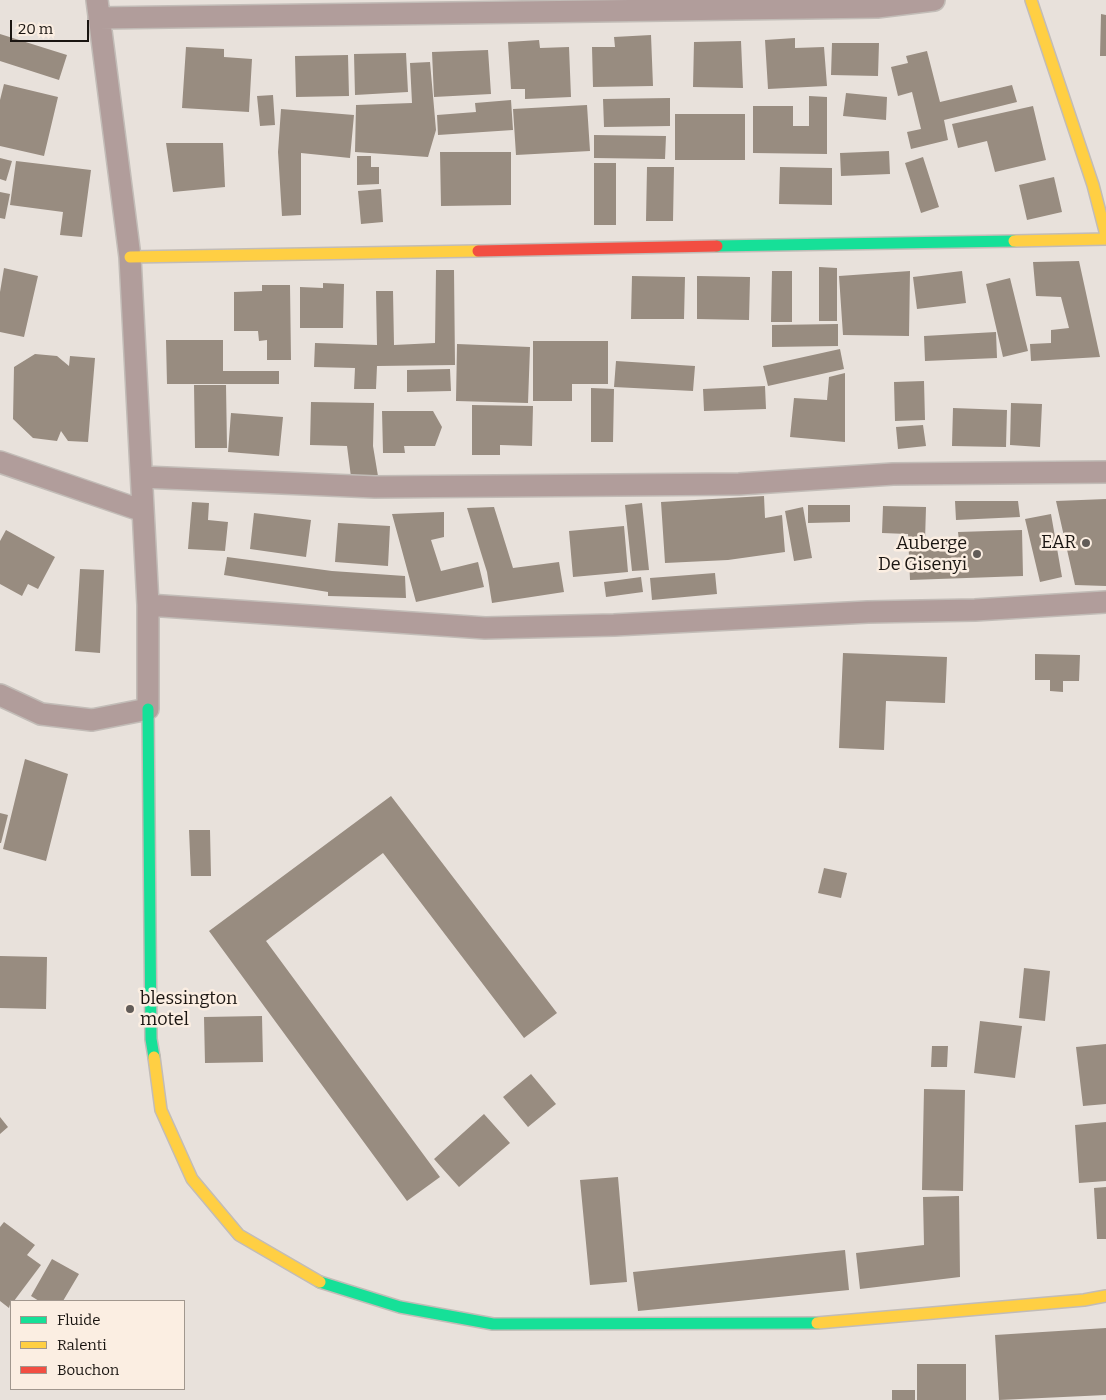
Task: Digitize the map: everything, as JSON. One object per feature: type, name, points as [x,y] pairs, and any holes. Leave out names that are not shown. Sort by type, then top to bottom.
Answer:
[{"type":"street","points":[[934,0],[877,7],[98,9],[130,257],[143,477],[148,605],[151,1039],[160,1110],[192,1179],[239,1235],[315,1280],[400,1307],[493,1324],[808,1324],[1084,1300],[1106,1296]]},
{"type":"street","points":[[130,257],[1106,237],[1099,183],[1031,0]]},
{"type":"street","points":[[0,462],[143,511]]},
{"type":"street","points":[[143,477],[375,487],[739,484],[893,474],[1106,472]]},
{"type":"street","points":[[148,605],[485,628],[614,625],[868,612],[975,610],[1106,602]]},
{"type":"street","points":[[0,695],[40,714],[92,720],[148,709]]},
{"type":"building","points":[[1101,14],[1106,15],[1106,56],[1100,56]]},
{"type":"building","points":[[0,34],[67,55],[59,80],[0,61]]},
{"type":"building","points":[[651,35],[653,86],[593,87],[592,47],[615,47],[614,37]]},
{"type":"building","points":[[795,38],[795,48],[824,47],[827,86],[768,89],[765,40]]},
{"type":"building","points":[[539,40],[540,48],[569,47],[571,97],[525,99],[525,89],[511,89],[508,42]]},
{"type":"building","points":[[741,41],[743,88],[693,87],[694,42]]},
{"type":"building","points":[[832,43],[879,43],[878,76],[831,75]]},
{"type":"building","points":[[186,47],[224,49],[224,57],[252,59],[249,112],[182,108]]},
{"type":"building","points":[[488,50],[491,94],[434,97],[432,52]]},
{"type":"building","points":[[927,51],[940,102],[1012,85],[1017,102],[944,120],[948,140],[911,149],[907,132],[921,129],[912,92],[898,96],[891,67],[908,63],[906,56]]},
{"type":"building","points":[[406,53],[408,92],[355,95],[354,54]]},
{"type":"building","points":[[348,55],[349,96],[296,97],[295,56]]},
{"type":"building","points":[[430,62],[436,130],[428,157],[355,152],[356,105],[412,103],[410,63]]},
{"type":"building","points":[[4,84],[58,97],[44,156],[0,146],[0,100]]},
{"type":"building","points":[[846,93],[887,97],[886,120],[843,116]]},
{"type":"building","points":[[273,95],[275,125],[260,126],[257,96]]},
{"type":"building","points":[[809,96],[827,97],[827,154],[753,153],[753,106],[793,106],[793,126],[809,126]]},
{"type":"building","points":[[670,98],[670,126],[604,127],[603,99]]},
{"type":"building","points":[[511,100],[513,130],[438,135],[437,115],[476,112],[475,103]]},
{"type":"building","points":[[587,105],[590,151],[516,155],[513,109]]},
{"type":"building","points":[[1033,106],[1046,160],[995,172],[987,141],[958,148],[952,124]]},
{"type":"building","points":[[281,109],[354,115],[350,158],[301,153],[301,215],[282,216],[278,152]]},
{"type":"building","points":[[675,114],[745,114],[745,160],[675,160]]},
{"type":"building","points":[[594,135],[666,136],[665,159],[594,158]]},
{"type":"building","points":[[166,143],[223,143],[225,187],[173,192]]},
{"type":"building","points":[[889,151],[890,174],[841,176],[840,153]]},
{"type":"building","points":[[440,152],[511,152],[511,205],[441,206]]},
{"type":"building","points":[[357,156],[371,156],[371,167],[379,167],[379,184],[357,185]]},
{"type":"building","points":[[923,157],[939,207],[921,213],[905,163]]},
{"type":"building","points":[[0,158],[12,161],[6,181],[0,179]]},
{"type":"building","points":[[16,161],[91,170],[82,237],[60,235],[63,212],[10,205]]},
{"type":"building","points":[[594,163],[616,163],[616,225],[594,225]]},
{"type":"building","points":[[647,167],[674,167],[673,221],[646,221]]},
{"type":"building","points":[[780,167],[832,168],[832,205],[779,204]]},
{"type":"building","points":[[1054,177],[1062,212],[1027,220],[1019,185]]},
{"type":"building","points":[[381,189],[383,222],[361,224],[358,191]]},
{"type":"building","points":[[0,192],[10,194],[5,219],[0,218]]},
{"type":"building","points":[[1079,261],[1100,357],[1031,361],[1030,344],[1051,343],[1051,330],[1069,328],[1061,297],[1036,296],[1033,262]]},
{"type":"building","points":[[819,267],[837,268],[837,321],[819,321]]},
{"type":"building","points":[[4,268],[38,276],[24,337],[0,332],[0,292]]},
{"type":"building","points":[[436,270],[454,270],[455,365],[377,366],[376,389],[354,389],[355,368],[314,367],[315,343],[377,345],[376,291],[393,291],[394,345],[435,343]]},
{"type":"building","points":[[772,271],[792,271],[792,322],[771,322]]},
{"type":"building","points":[[910,271],[909,336],[843,335],[839,276]]},
{"type":"building","points":[[962,271],[966,303],[917,309],[913,277]]},
{"type":"building","points":[[632,276],[685,277],[684,319],[631,319]]},
{"type":"building","points":[[697,276],[750,277],[749,320],[697,319]]},
{"type":"building","points":[[1010,278],[1028,351],[1003,357],[986,284]]},
{"type":"building","points":[[323,283],[344,284],[343,328],[300,328],[300,287],[323,288]]},
{"type":"building","points":[[262,285],[290,285],[291,360],[267,360],[267,340],[259,341],[258,331],[234,331],[234,292],[262,291]]},
{"type":"building","points":[[838,324],[838,346],[772,347],[772,325]]},
{"type":"building","points":[[996,332],[997,358],[925,361],[924,336]]},
{"type":"building","points":[[166,340],[223,340],[223,371],[279,371],[279,384],[167,384]]},
{"type":"building","points":[[533,341],[608,341],[608,384],[572,384],[572,401],[533,401]]},
{"type":"building","points":[[457,344],[530,347],[528,403],[456,401]]},
{"type":"building","points":[[840,349],[844,369],[768,386],[763,366]]},
{"type":"building","points":[[35,354],[57,356],[69,366],[70,356],[95,358],[88,442],[68,441],[61,431],[57,441],[33,438],[13,419],[14,367]]},
{"type":"building","points":[[616,361],[695,366],[693,391],[614,387]]},
{"type":"building","points":[[450,369],[451,391],[407,392],[407,370]]},
{"type":"building","points":[[845,373],[845,442],[790,437],[794,398],[827,400],[829,377]]},
{"type":"building","points":[[924,381],[925,420],[895,421],[894,382]]},
{"type":"building","points":[[194,385],[226,385],[227,448],[195,448]]},
{"type":"building","points":[[765,386],[766,409],[704,411],[703,389]]},
{"type":"building","points":[[591,388],[614,389],[613,442],[591,442]]},
{"type":"building","points":[[311,402],[374,403],[373,446],[378,476],[351,477],[347,446],[310,445]]},
{"type":"building","points":[[1011,403],[1042,404],[1040,447],[1010,445]]},
{"type":"building","points":[[472,405],[533,406],[532,446],[500,445],[500,455],[472,455]]},
{"type":"building","points":[[953,408],[1007,410],[1006,447],[952,446]]},
{"type":"building","points":[[382,411],[433,411],[442,427],[435,446],[404,446],[405,453],[383,453]]},
{"type":"building","points":[[231,413],[283,417],[279,456],[228,452]]},
{"type":"building","points":[[923,425],[926,446],[898,449],[896,427]]},
{"type":"building","points":[[764,496],[765,518],[782,515],[785,552],[728,560],[665,563],[661,502]]},
{"type":"building","name":"EAR","points":[[1106,499],[1106,586],[1075,585],[1056,501]]},
{"type":"building","points":[[955,501],[1018,501],[1020,517],[956,520]]},
{"type":"building","points":[[192,502],[209,503],[208,520],[228,522],[225,551],[188,549]]},
{"type":"building","points":[[642,503],[649,570],[632,571],[625,505]]},
{"type":"building","points":[[808,505],[850,505],[850,522],[808,523]]},
{"type":"building","points":[[883,506],[926,507],[925,541],[959,541],[958,532],[1022,530],[1023,576],[910,580],[908,534],[882,533]]},
{"type":"building","points":[[494,507],[513,568],[559,562],[564,592],[492,603],[487,572],[467,508]]},
{"type":"building","points":[[803,507],[812,558],[794,561],[785,511]]},
{"type":"building","points":[[444,512],[444,537],[431,540],[441,571],[478,562],[484,587],[416,602],[392,514]]},
{"type":"building","points":[[254,513],[311,520],[306,557],[250,549]]},
{"type":"building","points":[[1051,514],[1062,577],[1040,582],[1025,519]]},
{"type":"building","points":[[338,523],[390,526],[388,566],[335,562]]},
{"type":"building","points":[[624,526],[628,572],[573,577],[569,531]]},
{"type":"building","points":[[6,530],[55,557],[38,589],[28,584],[22,596],[0,584],[0,541]]},
{"type":"building","points":[[227,557],[332,571],[405,576],[406,598],[328,596],[328,592],[224,575]]},
{"type":"building","points":[[80,569],[104,570],[100,653],[75,651]]},
{"type":"building","points":[[715,573],[717,594],[652,600],[650,578]]},
{"type":"building","points":[[641,577],[643,592],[606,597],[604,582]]},
{"type":"building","points":[[843,653],[947,657],[945,703],[886,701],[884,750],[839,748]]},
{"type":"building","points":[[1035,654],[1080,655],[1079,681],[1063,681],[1063,692],[1050,691],[1050,680],[1035,680]]},
{"type":"building","points":[[25,759],[68,774],[46,861],[3,849]]},
{"type":"building","points":[[391,796],[557,1013],[524,1038],[383,853],[266,941],[440,1177],[407,1201],[209,931]]},
{"type":"building","points":[[0,813],[8,815],[1,843],[0,843]]},
{"type":"building","points":[[189,830],[210,830],[211,876],[191,876]]},
{"type":"building","points":[[824,868],[847,873],[841,898],[818,893]]},
{"type":"building","points":[[0,956],[47,957],[46,1009],[0,1008]]},
{"type":"building","points":[[1024,968],[1050,971],[1045,1021],[1019,1018]]},
{"type":"building","points":[[262,1016],[263,1062],[205,1063],[204,1017]]},
{"type":"building","points":[[980,1021],[1022,1026],[1015,1078],[974,1073]]},
{"type":"building","points":[[1106,1044],[1106,1104],[1083,1106],[1076,1047]]},
{"type":"building","points":[[932,1046],[948,1046],[947,1067],[931,1067]]},
{"type":"building","points":[[531,1074],[556,1104],[528,1127],[503,1097]]},
{"type":"building","points":[[924,1089],[965,1090],[963,1191],[922,1190]]},
{"type":"building","points":[[484,1114],[510,1143],[459,1187],[434,1159]]},
{"type":"building","points":[[0,1117],[8,1127],[0,1134]]},
{"type":"building","points":[[1106,1122],[1106,1181],[1079,1183],[1075,1125]]},
{"type":"building","points":[[618,1177],[627,1282],[590,1285],[580,1180]]},
{"type":"building","points":[[1106,1187],[1106,1239],[1097,1239],[1094,1188]]},
{"type":"building","points":[[959,1196],[960,1277],[860,1289],[856,1253],[924,1245],[923,1197]]},
{"type":"building","points":[[4,1222],[35,1245],[27,1255],[41,1265],[15,1300],[10,1300],[9,1308],[0,1301],[0,1227]]},
{"type":"building","points":[[845,1250],[849,1290],[638,1311],[633,1272]]},
{"type":"building","points":[[52,1259],[79,1274],[64,1300],[37,1300],[31,1296]]},
{"type":"building","points":[[1106,1328],[1106,1395],[999,1400],[995,1335]]},
{"type":"building","points":[[917,1364],[966,1364],[966,1400],[917,1400]]},
{"type":"building","points":[[892,1390],[915,1390],[915,1400],[892,1400]]},
{"type":"traffic: fast","points":[[717,246],[1014,241]]},
{"type":"traffic: fast","points":[[148,709],[151,1039],[154,1057]]},
{"type":"traffic: fast","points":[[320,1282],[400,1307],[493,1324],[817,1323]]},
{"type":"traffic: slow","points":[[1031,0],[1093,185],[1106,235]]},
{"type":"traffic: slow","points":[[1014,241],[1106,239]]},
{"type":"traffic: slow","points":[[130,257],[478,251]]},
{"type":"traffic: slow","points":[[154,1057],[161,1110],[192,1179],[239,1235],[320,1282]]},
{"type":"traffic: slow","points":[[817,1323],[1084,1300],[1106,1296]]},
{"type":"traffic: jam","points":[[478,251],[717,246]]},
{"type":"place","name":"EAR","points":[[1086,543]]},
{"type":"place","name":"Auberge De Gisenyi","points":[[977,554]]},
{"type":"place","name":"blessington motel","points":[[130,1009]]}]
